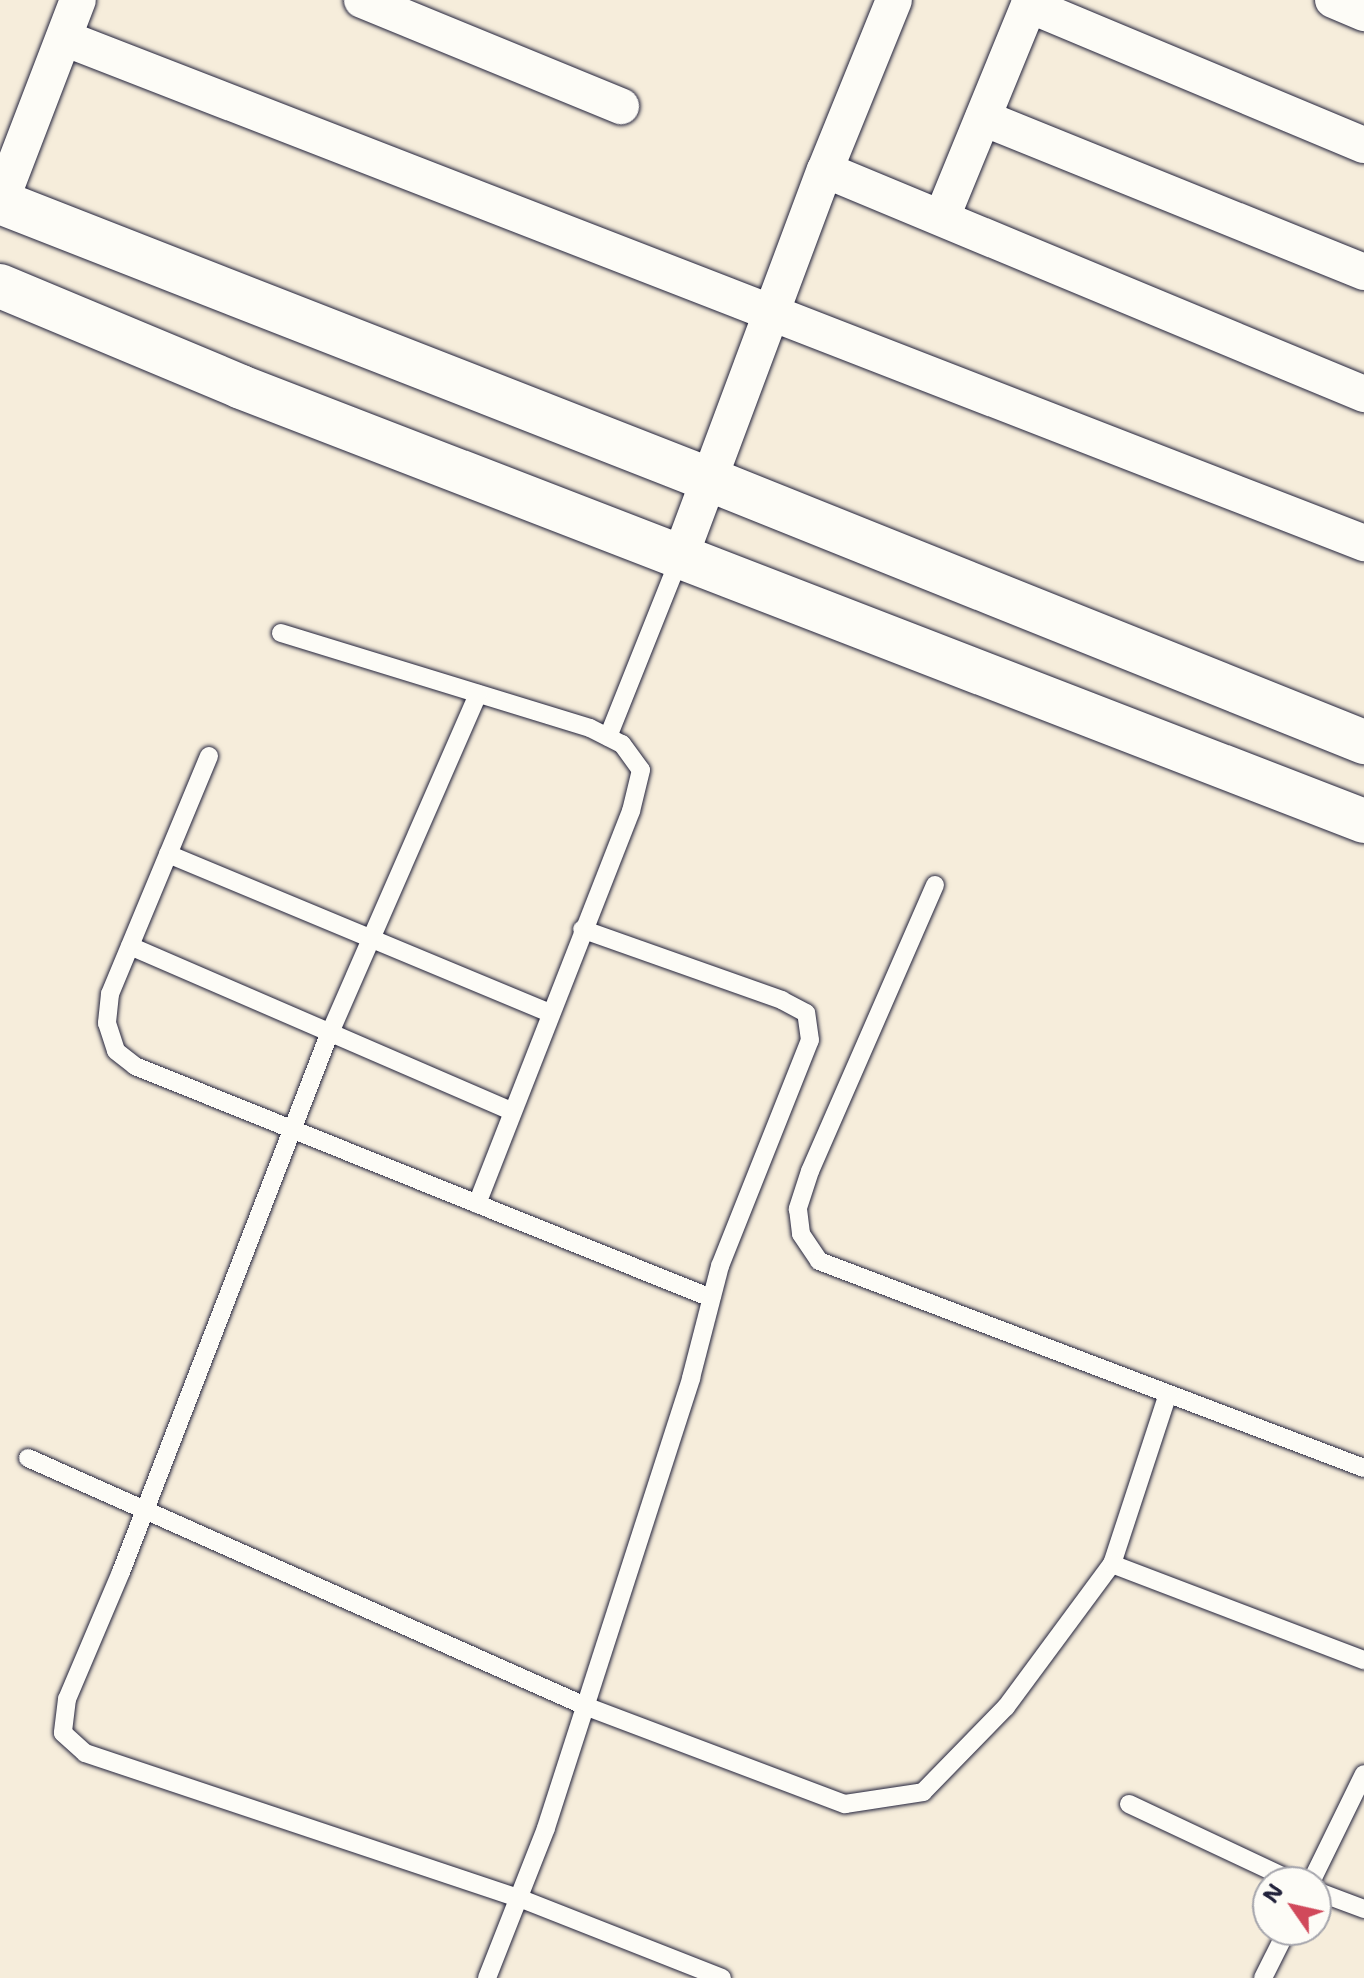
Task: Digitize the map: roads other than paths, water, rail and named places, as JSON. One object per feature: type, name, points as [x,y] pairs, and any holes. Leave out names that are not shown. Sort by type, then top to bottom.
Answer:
[{"type":"street","points":[[78,0],[0,202],[708,479],[1364,742]]},
{"type":"street","points":[[362,0],[621,106]]},
{"type":"street","points":[[680,557],[825,170],[894,0]]},
{"type":"street","points":[[1333,0],[1364,13]]},
{"type":"street","points":[[942,217],[1030,3],[1364,145]]},
{"type":"street","points":[[64,38],[1364,543]]},
{"type":"street","points":[[983,118],[1364,272]]},
{"type":"street","points":[[825,170],[1364,394]]},
{"type":"street","points":[[0,286],[241,387],[1364,821]]},
{"type":"lane","points":[[608,737],[680,557]]},
{"type":"lane","points":[[281,633],[590,728],[622,744],[641,770],[631,811],[582,929],[477,1204]]},
{"type":"lane","points":[[478,694],[373,940],[330,1032],[145,1508],[67,1699],[63,1733],[85,1753],[519,1898],[722,1978]]},
{"type":"lane","points":[[209,756],[110,994],[107,1023],[116,1051],[135,1066],[711,1298]]},
{"type":"lane","points":[[168,854],[550,1013]]},
{"type":"lane","points":[[935,885],[810,1171],[798,1209],[801,1234],[819,1261],[1364,1468]]},
{"type":"lane","points":[[487,1978],[546,1828],[691,1378],[711,1298],[810,1040],[806,1013],[782,1000],[582,929]]},
{"type":"lane","points":[[130,946],[512,1111]]},
{"type":"lane","points":[[28,1458],[585,1706],[845,1804],[923,1792],[1006,1707],[1112,1564],[1168,1394]]},
{"type":"lane","points":[[1112,1564],[1364,1660]]},
{"type":"lane","points":[[1319,1866],[1364,1774]]},
{"type":"lane","points":[[1129,1804],[1261,1866]]},
{"type":"lane","points":[[1332,1897],[1364,1909]]},
{"type":"lane","points":[[1263,1978],[1279,1946]]}]
